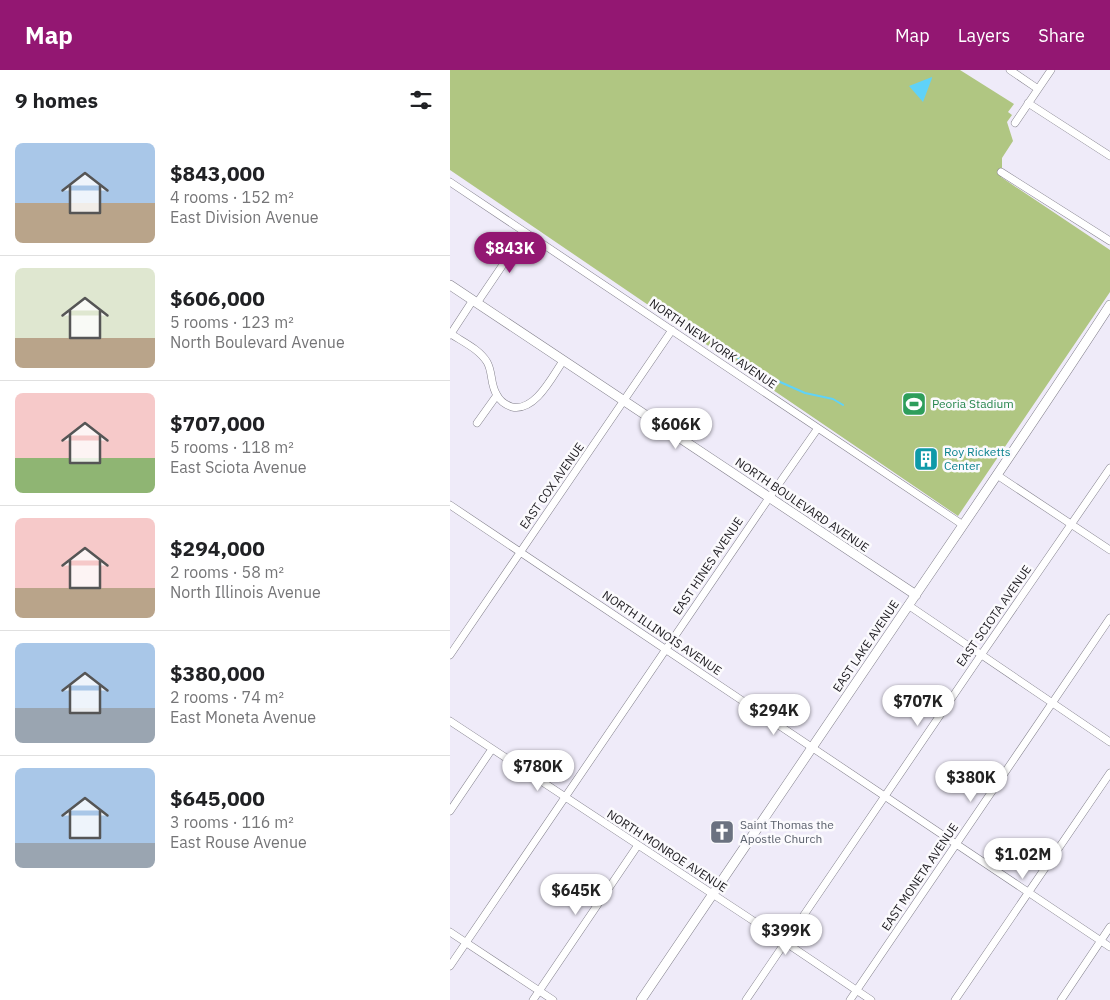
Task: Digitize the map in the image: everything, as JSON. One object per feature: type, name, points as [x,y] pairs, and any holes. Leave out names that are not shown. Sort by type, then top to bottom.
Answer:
[{"type":"street","points":[[1010,70],[1038,89]]},
{"type":"street","points":[[1015,123],[1051,70]]},
{"type":"street","points":[[1028,103],[1110,156]]},
{"type":"street","points":[[1001,172],[1110,241]]},
{"type":"street","name":"NORTH NEW YORK AVENUE","points":[[450,182],[963,525]]},
{"type":"street","points":[[525,232],[450,334],[479,353],[488,363],[493,387],[497,395],[502,402],[513,407],[518,408],[531,403],[563,361]]},
{"type":"street","name":"NORTH BOULEVARD AVENUE","points":[[450,284],[916,595]]},
{"type":"street","name":"EAST LAKE AVENUE","points":[[640,1000],[997,476],[1110,305]]},
{"type":"street","name":"EAST COX AVENUE","points":[[450,655],[672,330]]},
{"type":"street","points":[[477,423],[497,395]]},
{"type":"street","name":"EAST HINES AVENUE","points":[[450,966],[665,649],[818,428]]},
{"type":"street","name":"EAST SCIOTA AVENUE","points":[[746,1000],[980,655],[1110,468]]},
{"type":"street","points":[[997,476],[1110,550]]},
{"type":"street","name":"NORTH ILLINOIS AVENUE","points":[[450,505],[1110,947]]},
{"type":"street","points":[[908,605],[1110,742]]},
{"type":"street","name":"EAST MONETA AVENUE","points":[[850,1000],[1110,618]]},
{"type":"street","name":"NORTH MONROE AVENUE","points":[[450,721],[871,1000]]},
{"type":"street","points":[[450,811],[492,749]]},
{"type":"street","points":[[955,1000],[1110,773]]},
{"type":"street","points":[[532,1000],[638,845]]},
{"type":"street","points":[[1061,1000],[1110,927]]},
{"type":"street","points":[[450,932],[553,1000]]},
{"type":"green space","name":"Peoria Stadium","points":[[450,70],[960,70],[1014,104],[1008,112],[1012,115],[1007,122],[1013,141],[1002,158],[1001,177],[1110,250],[1110,292],[958,516],[450,170]]},
{"type":"water","points":[[932,78],[923,102],[909,86]]},
{"type":"waterway","points":[[714,343],[771,378],[805,393],[833,399],[843,405]]},
{"type":"place","name":"Peoria Stadium","points":[[914,404]]},
{"type":"place","name":"Roy Ricketts Center","points":[[926,459]]},
{"type":"place","name":"Saint Thomas the Apostle Church","points":[[722,832]]}]
